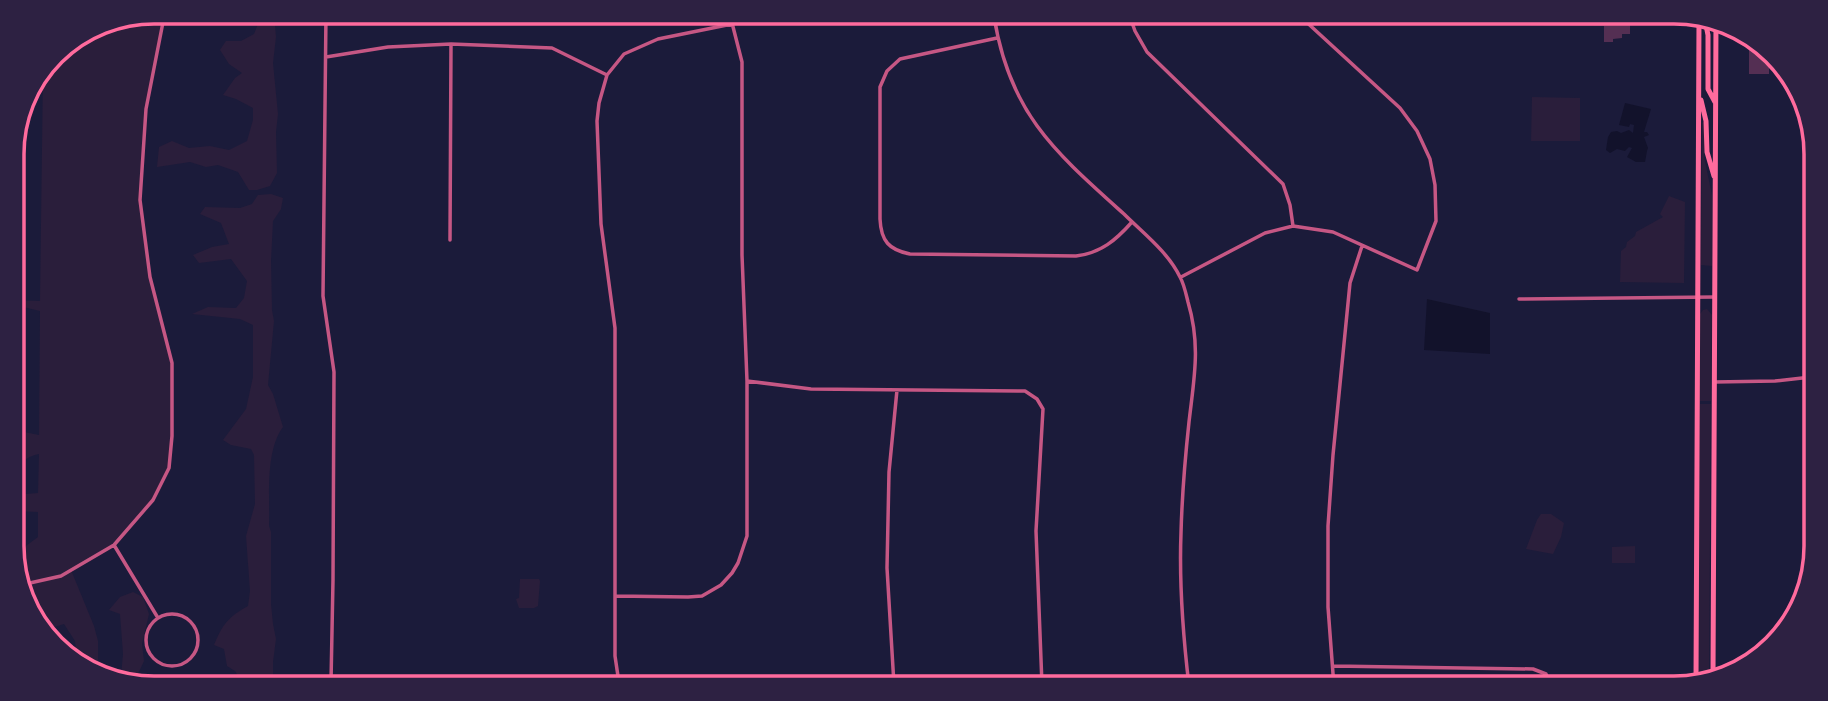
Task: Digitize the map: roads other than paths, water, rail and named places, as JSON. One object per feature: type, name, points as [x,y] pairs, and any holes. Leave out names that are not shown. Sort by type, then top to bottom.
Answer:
[{"type":"main road","points":[[1696,674],[1699,27]]},
{"type":"main road","points":[[1707,29],[1708,89],[1716,103]]},
{"type":"main road","points":[[1713,670],[1716,31]]},
{"type":"main road","points":[[1698,90],[1706,121],[1707,152],[1716,183]]},
{"type":"street","points":[[30,584],[61,576],[114,545],[153,500],[169,468],[172,363],[150,277],[140,200],[146,109],[163,24]]},
{"type":"street","points":[[327,24],[323,296],[334,372],[331,676]]},
{"type":"street","points":[[618,676],[615,656],[615,328],[601,223],[597,121],[607,75],[624,54],[658,39],[727,24]]},
{"type":"street","points":[[615,596],[702,596],[732,573],[747,536],[742,62],[732,24]]},
{"type":"street","points":[[995,24],[1003,60],[1018,97],[1040,132],[1069,165],[1160,249],[1181,277],[1196,338],[1196,369],[1183,485],[1181,536],[1182,600],[1188,676]]},
{"type":"street","points":[[1132,24],[1147,52],[1283,184],[1293,226]]},
{"type":"street","points":[[1181,277],[1265,233],[1293,226],[1334,232],[1417,270],[1436,221],[1435,185],[1430,159],[1422,140],[1400,108],[1309,24]]},
{"type":"street","points":[[997,38],[900,59],[887,71],[880,88],[881,229],[887,243],[900,252],[910,254],[1076,256],[1106,247],[1132,222]]},
{"type":"street","points":[[327,57],[388,47],[452,44],[552,48],[607,75]]},
{"type":"street","points":[[450,240],[452,44]]},
{"type":"street","points":[[1333,676],[1328,607],[1328,526],[1350,283],[1362,246]]},
{"type":"street","points":[[1519,299],[1715,297]]},
{"type":"street","points":[[1714,382],[1804,378]]},
{"type":"street","points":[[747,382],[811,389],[1025,391],[1037,399],[1043,409],[1036,531],[1042,676]]},
{"type":"street","points":[[893,676],[887,568],[890,472],[897,390]]},
{"type":"street","points":[[114,545],[158,618]]},
{"type":"street","points":[[170,614],[181,616],[193,626],[198,645],[184,663],[163,665],[150,655],[147,632],[158,618],[170,614]]},
{"type":"street","points":[[1333,666],[1533,668],[1547,676]]}]
